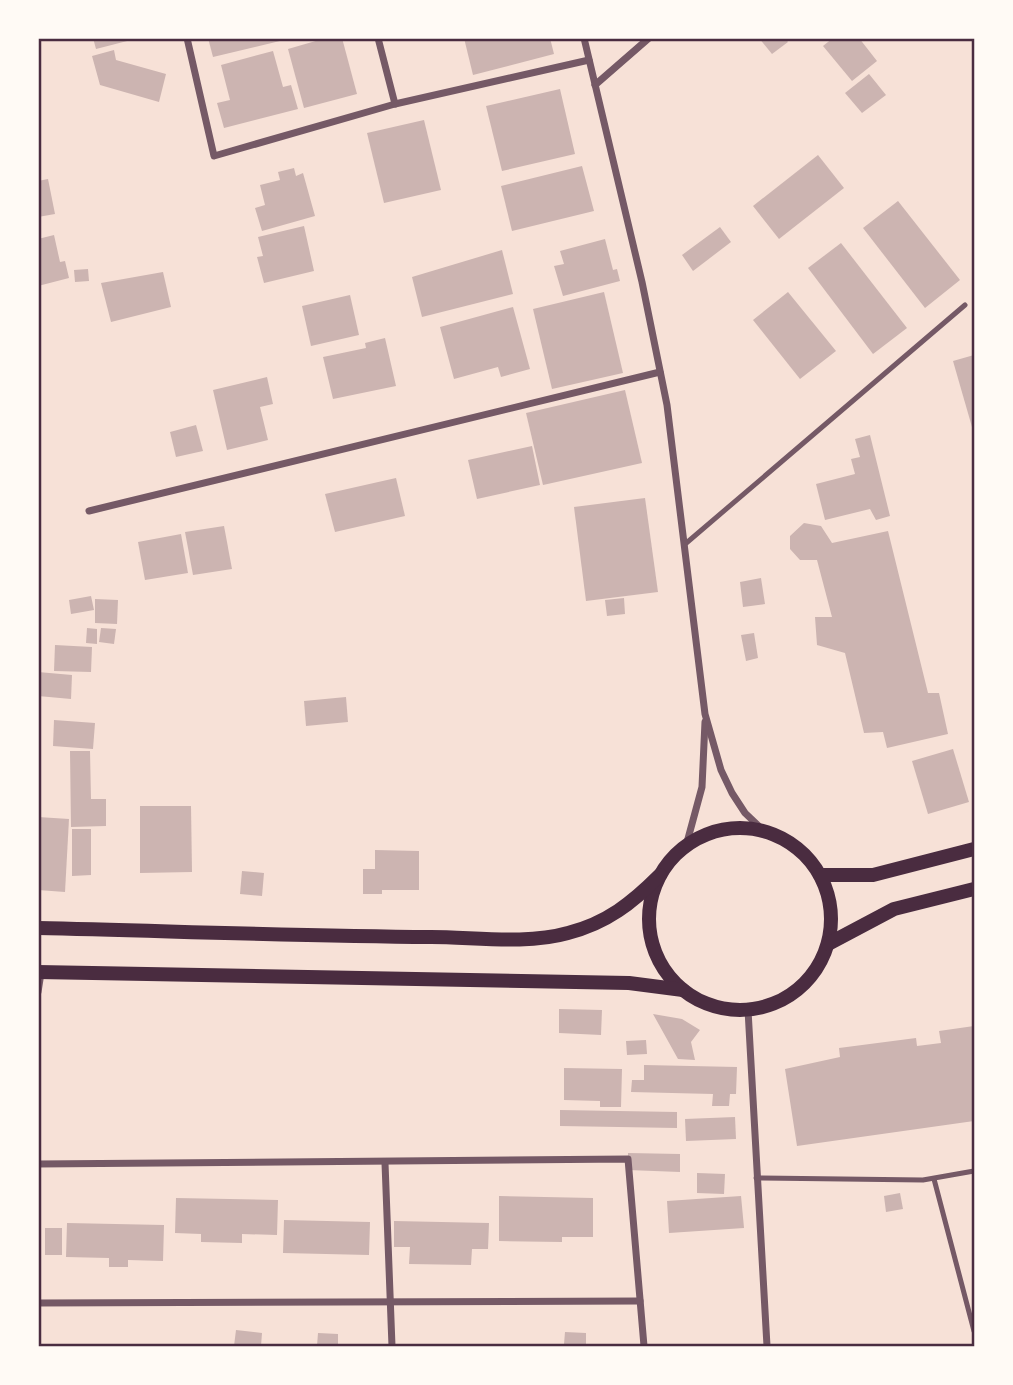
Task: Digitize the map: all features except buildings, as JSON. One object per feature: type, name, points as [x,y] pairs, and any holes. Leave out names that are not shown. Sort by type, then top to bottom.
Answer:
[{"type":"main road","points":[[38,928],[379,937],[521,938],[565,934],[603,922],[629,906],[686,846],[721,830],[741,828],[765,832],[797,848],[820,875],[825,886],[828,944],[823,959],[805,985],[779,1002],[748,1010],[719,1008],[683,990],[629,983],[40,972]]},
{"type":"main road","points":[[820,875],[873,875],[975,849]]},
{"type":"main road","points":[[660,875],[653,893],[650,932],[664,968],[683,990]]},
{"type":"main road","points":[[828,944],[894,909],[975,889]]},
{"type":"street","points":[[187,38],[214,156],[395,104],[589,60]]},
{"type":"street","points":[[379,38],[395,104]]},
{"type":"street","points":[[584,38],[660,372],[705,714],[721,770],[732,793],[745,813],[765,832]]},
{"type":"street","points":[[595,85],[649,38]]},
{"type":"street","points":[[89,512],[660,372]]},
{"type":"street","points":[[686,846],[702,788],[705,714]]},
{"type":"street","points":[[38,992],[40,972]]},
{"type":"street","points":[[748,1010],[766,1346]]},
{"type":"street","points":[[38,1164],[628,1159],[644,1346]]},
{"type":"street","points":[[385,1163],[388,1300],[392,1346]]},
{"type":"street","points":[[38,1303],[640,1301]]},
{"type":"lane","points":[[684,545],[965,305]]},
{"type":"lane","points":[[756,1178],[933,1179],[975,1171]]},
{"type":"lane","points":[[933,1179],[975,1331]]}]
